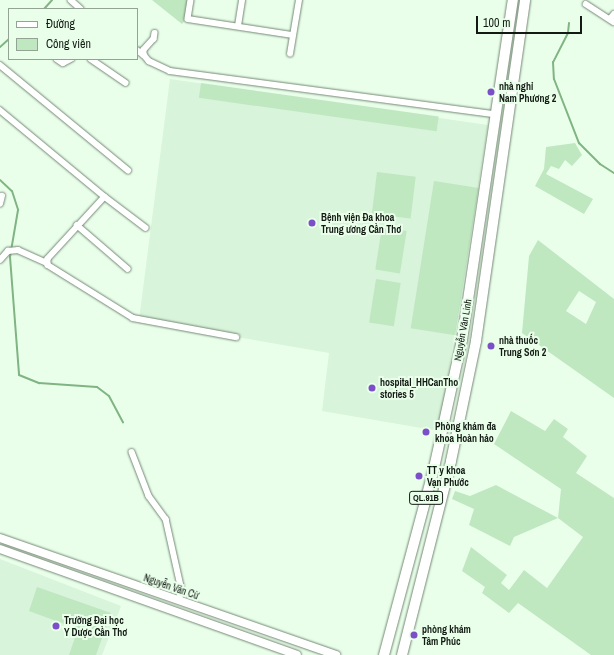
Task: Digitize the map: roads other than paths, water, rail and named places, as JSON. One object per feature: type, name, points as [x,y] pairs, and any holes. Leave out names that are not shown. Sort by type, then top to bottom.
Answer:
[{"type":"highway","name":"Nguyễn Văn Linh","points":[[384,655],[434,468],[462,340],[494,114],[513,0]]},
{"type":"highway","name":"Nguyễn Văn Linh","points":[[402,655],[450,461],[476,341],[515,60],[525,0]]},
{"type":"highway","points":[[462,340],[476,341]]},
{"type":"main road","name":"Nguyễn Văn Cừ","points":[[0,538],[336,655]]},
{"type":"main road","name":"Nguyễn Văn Cừ","points":[[0,549],[297,655]]},
{"type":"street","points":[[71,0],[81,8]]},
{"type":"street","points":[[191,0],[188,19],[293,35]]},
{"type":"street","points":[[238,26],[242,0]]},
{"type":"street","points":[[290,54],[299,0]]},
{"type":"street","points":[[586,4],[612,20],[614,14]]},
{"type":"street","points":[[144,55],[144,50],[154,39],[155,33]]},
{"type":"street","points":[[138,51],[149,61],[170,71],[494,114]]},
{"type":"street","points":[[58,60],[63,63],[69,60]]},
{"type":"street","points":[[92,60],[126,83]]},
{"type":"street","points":[[0,65],[128,170]]},
{"type":"street","points":[[0,110],[105,197],[146,228]]},
{"type":"street","points":[[0,204],[2,196]]},
{"type":"street","points":[[47,263],[77,225],[105,197]]},
{"type":"street","points":[[77,225],[128,269]]},
{"type":"street","points":[[0,260],[8,251],[18,250],[47,263],[133,318],[236,337]]},
{"type":"street","points":[[132,452],[149,496],[166,519],[181,586],[180,600]]},
{"type":"waterway","points":[[45,8],[52,0]]},
{"type":"waterway","points":[[569,23],[568,33],[553,62],[554,79],[579,143],[600,164],[614,173]]},
{"type":"waterway","points":[[0,47],[8,40]]},
{"type":"waterway","points":[[0,180],[12,191],[18,210],[10,257],[19,375],[39,383],[97,387],[109,396],[123,422]]},
{"type":"place","name":"nhà nghỉ Nam Phương 2","points":[[491,92]]},
{"type":"place","name":"Bệnh viện Đa khoa Trung ương Cần Thơ","points":[[312,223]]},
{"type":"place","name":"nhà thuốc Trung Sơn 2","points":[[491,346]]},
{"type":"place","name":"hospital_HHCanTho stories 5","points":[[372,388]]},
{"type":"place","name":"Phòng khám đa khoa Hoàn hảo","points":[[426,432]]},
{"type":"place","name":"TT y khoa Vạn Phước","points":[[419,476]]},
{"type":"place","name":"Trường Đại học Y Dược Cần Thơ","points":[[56,626]]},
{"type":"place","name":"phòng khám Tâm Phúc","points":[[414,635]]}]
